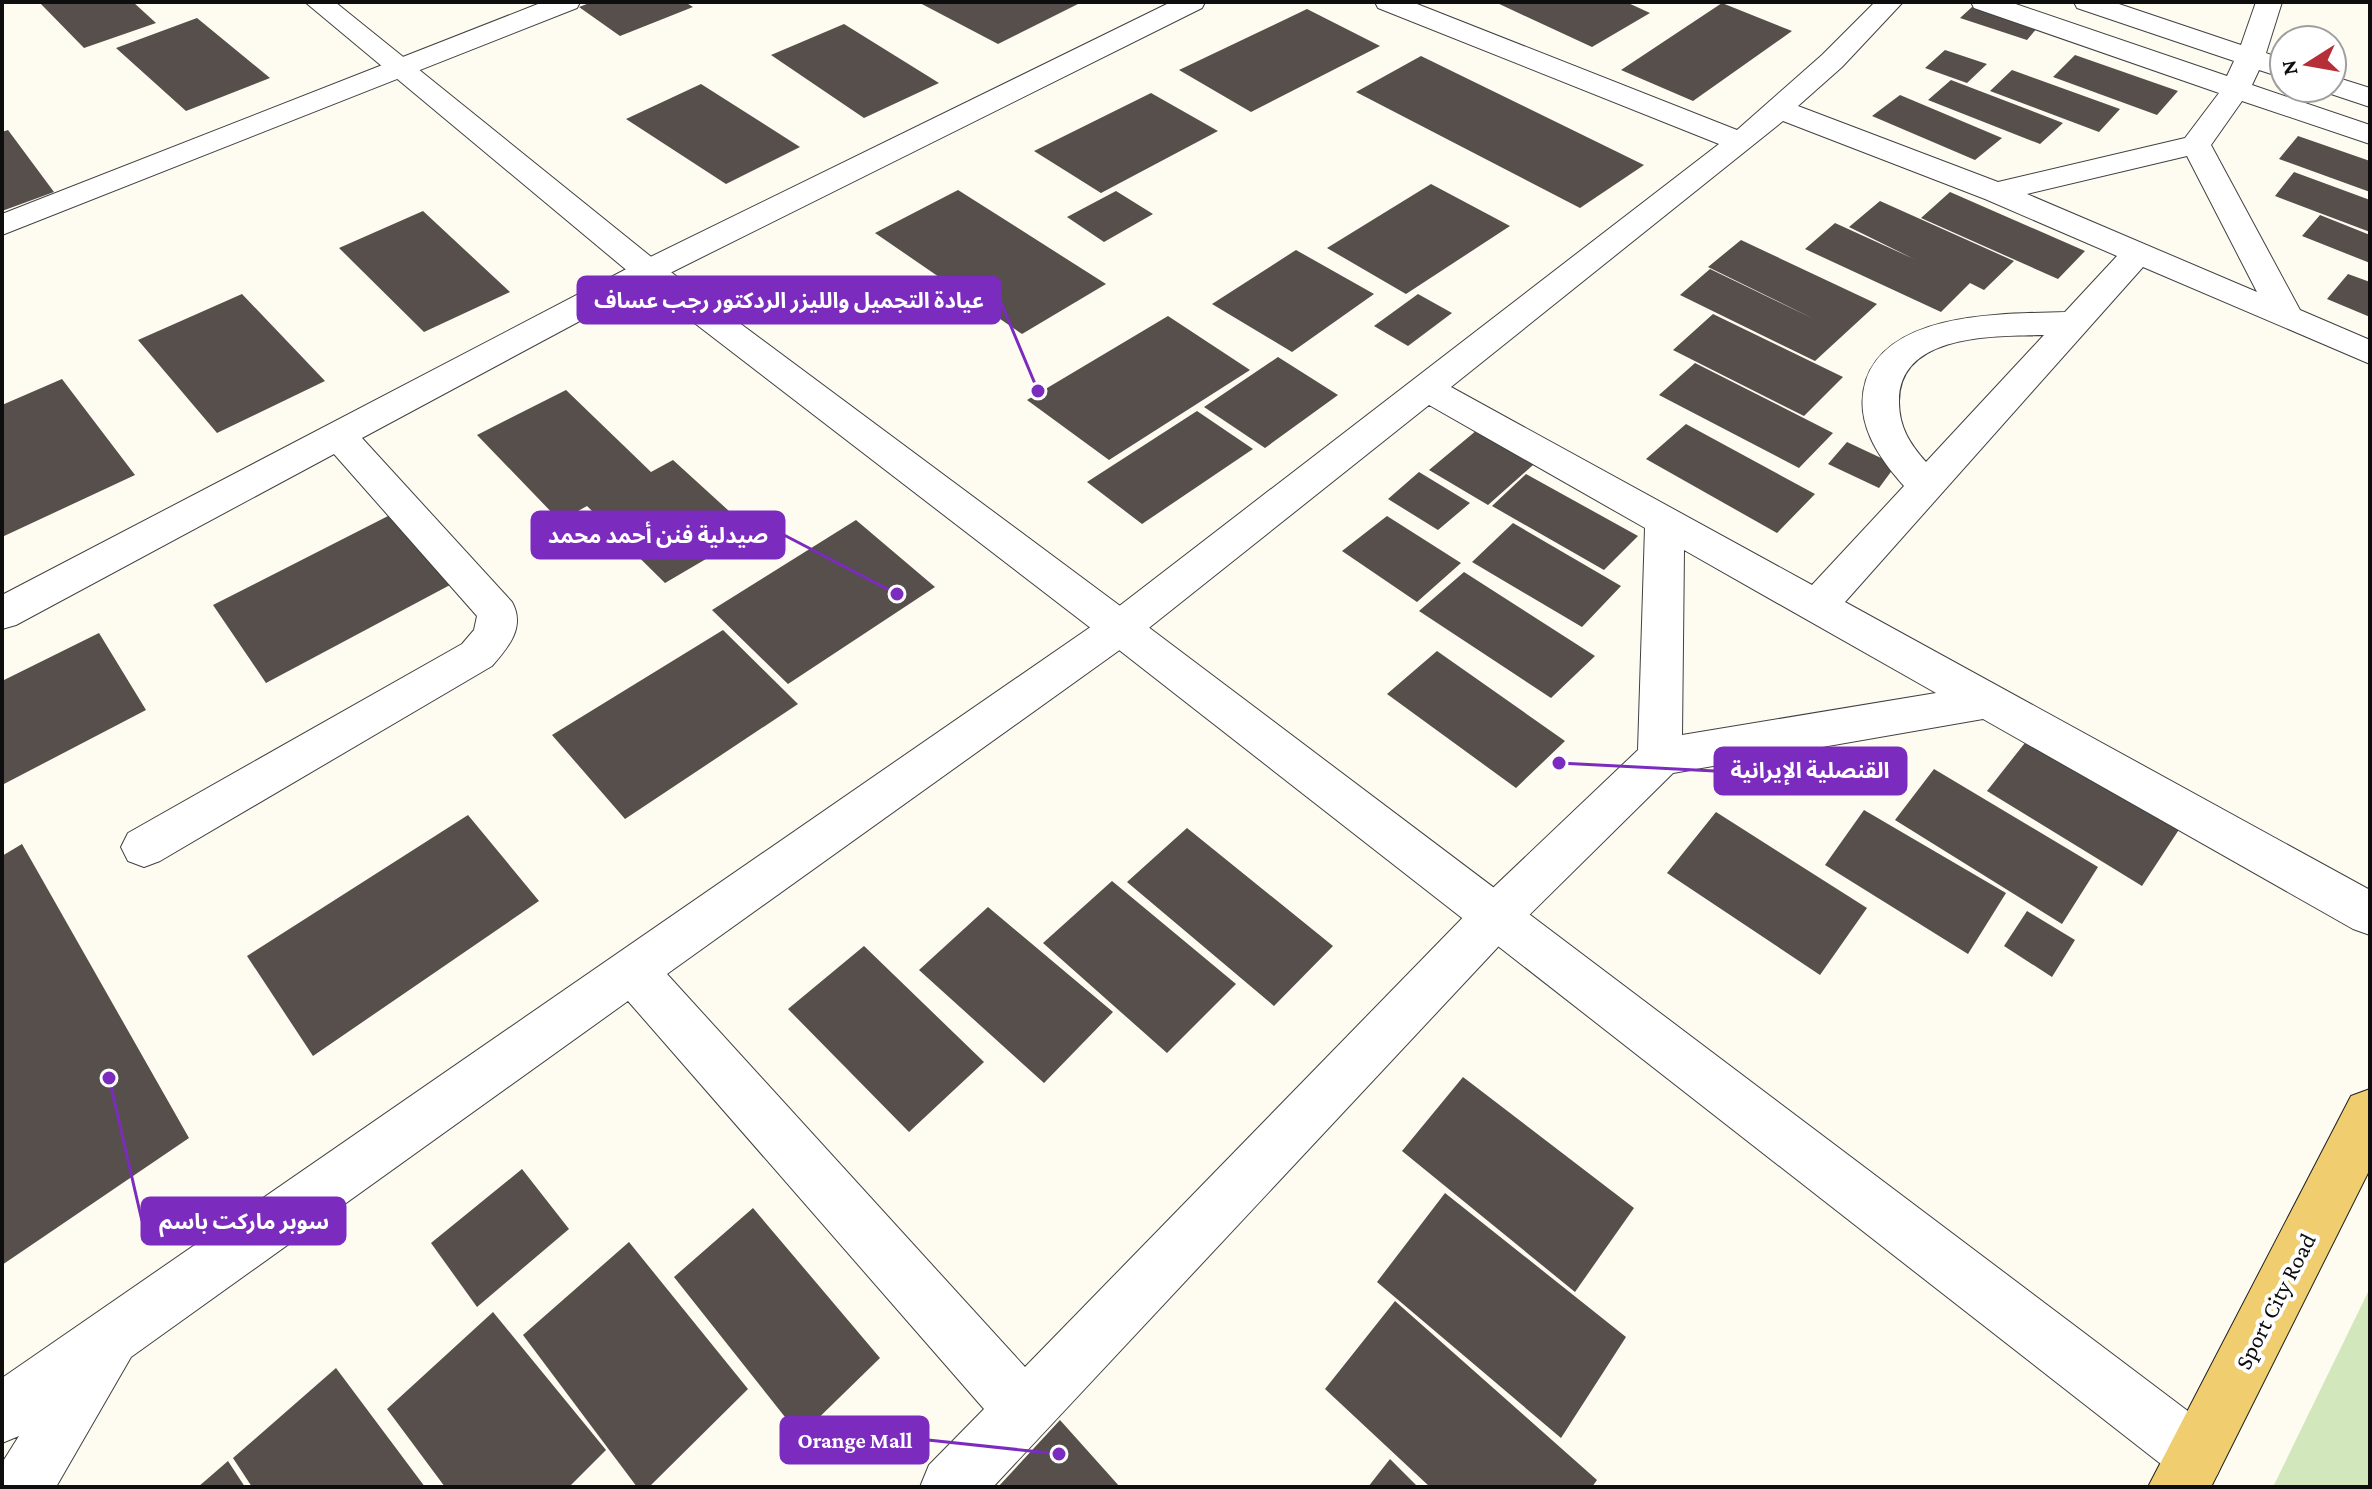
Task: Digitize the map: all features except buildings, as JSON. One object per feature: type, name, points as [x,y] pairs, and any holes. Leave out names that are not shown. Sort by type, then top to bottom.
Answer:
[{"type":"main road","name":"Sport City Road","points":[[2187,1471],[2370,1114]]},
{"type":"street","points":[[318,2],[648,271],[1495,917],[2187,1471]]},
{"type":"street","points":[[2,225],[567,2]]},
{"type":"street","points":[[2,614],[648,271],[1192,2]]},
{"type":"street","points":[[1388,2],[1741,142]]},
{"type":"street","points":[[2,1413],[1120,628],[1741,142],[1832,61],[1890,2]]},
{"type":"street","points":[[1984,2],[2370,135]]},
{"type":"street","points":[[2087,2],[2268,64]]},
{"type":"street","points":[[2116,12],[2152,2]]},
{"type":"street","points":[[1996,192],[2196,145],[2236,89],[2269,2]]},
{"type":"street","points":[[2348,90],[2370,98]]},
{"type":"street","points":[[1779,109],[1996,192],[2370,353]]},
{"type":"street","points":[[2196,145],[2288,319]]},
{"type":"street","points":[[1818,605],[2138,253]]},
{"type":"street","points":[[1926,485],[1896,452],[1883,430],[1879,406],[1882,375],[1906,349],[1933,336],[1973,328],[2074,323]]},
{"type":"street","points":[[1427,389],[2370,914]]},
{"type":"street","points":[[144,847],[477,655],[494,636],[498,613],[340,437]]},
{"type":"street","points":[[1660,757],[1665,520]]},
{"type":"street","points":[[951,1487],[1495,917],[1660,757],[1989,701]]},
{"type":"street","points":[[632,970],[1024,1410]]},
{"type":"street","points":[[22,1487],[114,1335]]},
{"type":"green space","points":[[2370,1288],[2370,1487],[2273,1487]]},
{"type":"place","name":"عيادة التجميل والليزر الردكتور رجب عساف","points":[[1038,391]]},
{"type":"place","name":"صيدلية فنن أحمد محمد","points":[[897,594]]},
{"type":"place","name":"القنصلية الإيرانية","points":[[1559,763]]},
{"type":"place","name":"سوبر ماركت باسم","points":[[109,1078]]},
{"type":"place","name":"Orange Mall","points":[[1059,1454]]}]
